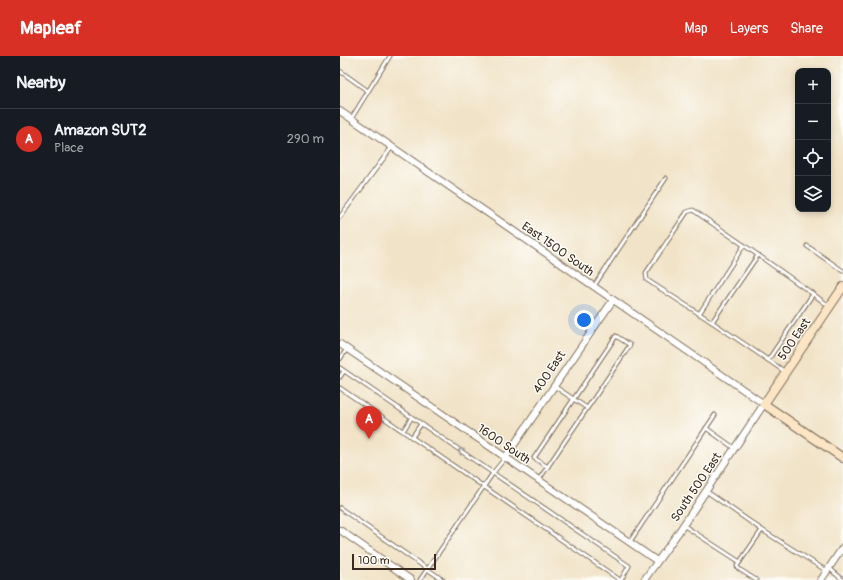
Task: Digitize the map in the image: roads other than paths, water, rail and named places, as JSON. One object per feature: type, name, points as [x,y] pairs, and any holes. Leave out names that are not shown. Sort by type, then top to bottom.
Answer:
[{"type":"street","name":"East 1500 South","points":[[340,111],[764,404]]},
{"type":"street","name":"500 East","points":[[764,404],[843,287]]},
{"type":"street","name":"400 East","points":[[505,458],[613,300]]},
{"type":"street","name":"1600 South","points":[[340,344],[656,561]]},
{"type":"street","name":"South 500 East","points":[[644,580],[656,561],[683,525],[764,404]]},
{"type":"street","points":[[764,404],[843,458]]},
{"type":"street","points":[[340,530],[411,580]]},
{"type":"street","points":[[821,580],[843,549]]},
{"type":"lane","points":[[351,119],[390,56]]},
{"type":"lane","points":[[340,71],[368,91]]},
{"type":"lane","points":[[340,217],[392,147]]},
{"type":"lane","points":[[594,286],[666,178]]},
{"type":"lane","points":[[786,372],[647,280],[646,273],[687,212],[693,210],[830,307]]},
{"type":"lane","points":[[699,314],[744,246]]},
{"type":"lane","points":[[807,246],[843,270]]},
{"type":"lane","points":[[712,322],[758,255]]},
{"type":"lane","points":[[768,360],[813,294]]},
{"type":"lane","points":[[538,481],[548,467],[630,345],[616,336],[534,458],[548,467]]},
{"type":"lane","points":[[340,359],[347,349]]},
{"type":"lane","points":[[340,368],[629,566],[620,580],[340,388]]},
{"type":"lane","points":[[340,377],[344,371]]},
{"type":"lane","points":[[554,385],[587,408]]},
{"type":"lane","points":[[629,543],[716,415]]},
{"type":"lane","points":[[403,431],[412,417]]},
{"type":"lane","points":[[412,437],[421,424]]},
{"type":"lane","points":[[706,428],[734,449]]},
{"type":"lane","points":[[420,580],[493,473],[505,458]]},
{"type":"lane","points":[[706,491],[762,530],[843,580]]},
{"type":"lane","points":[[340,508],[443,580]]},
{"type":"lane","points":[[683,525],[740,562]]},
{"type":"lane","points":[[756,580],[739,569],[738,566],[762,530]]},
{"type":"place","name":"Amazon SUT2","points":[[369,439]]}]
